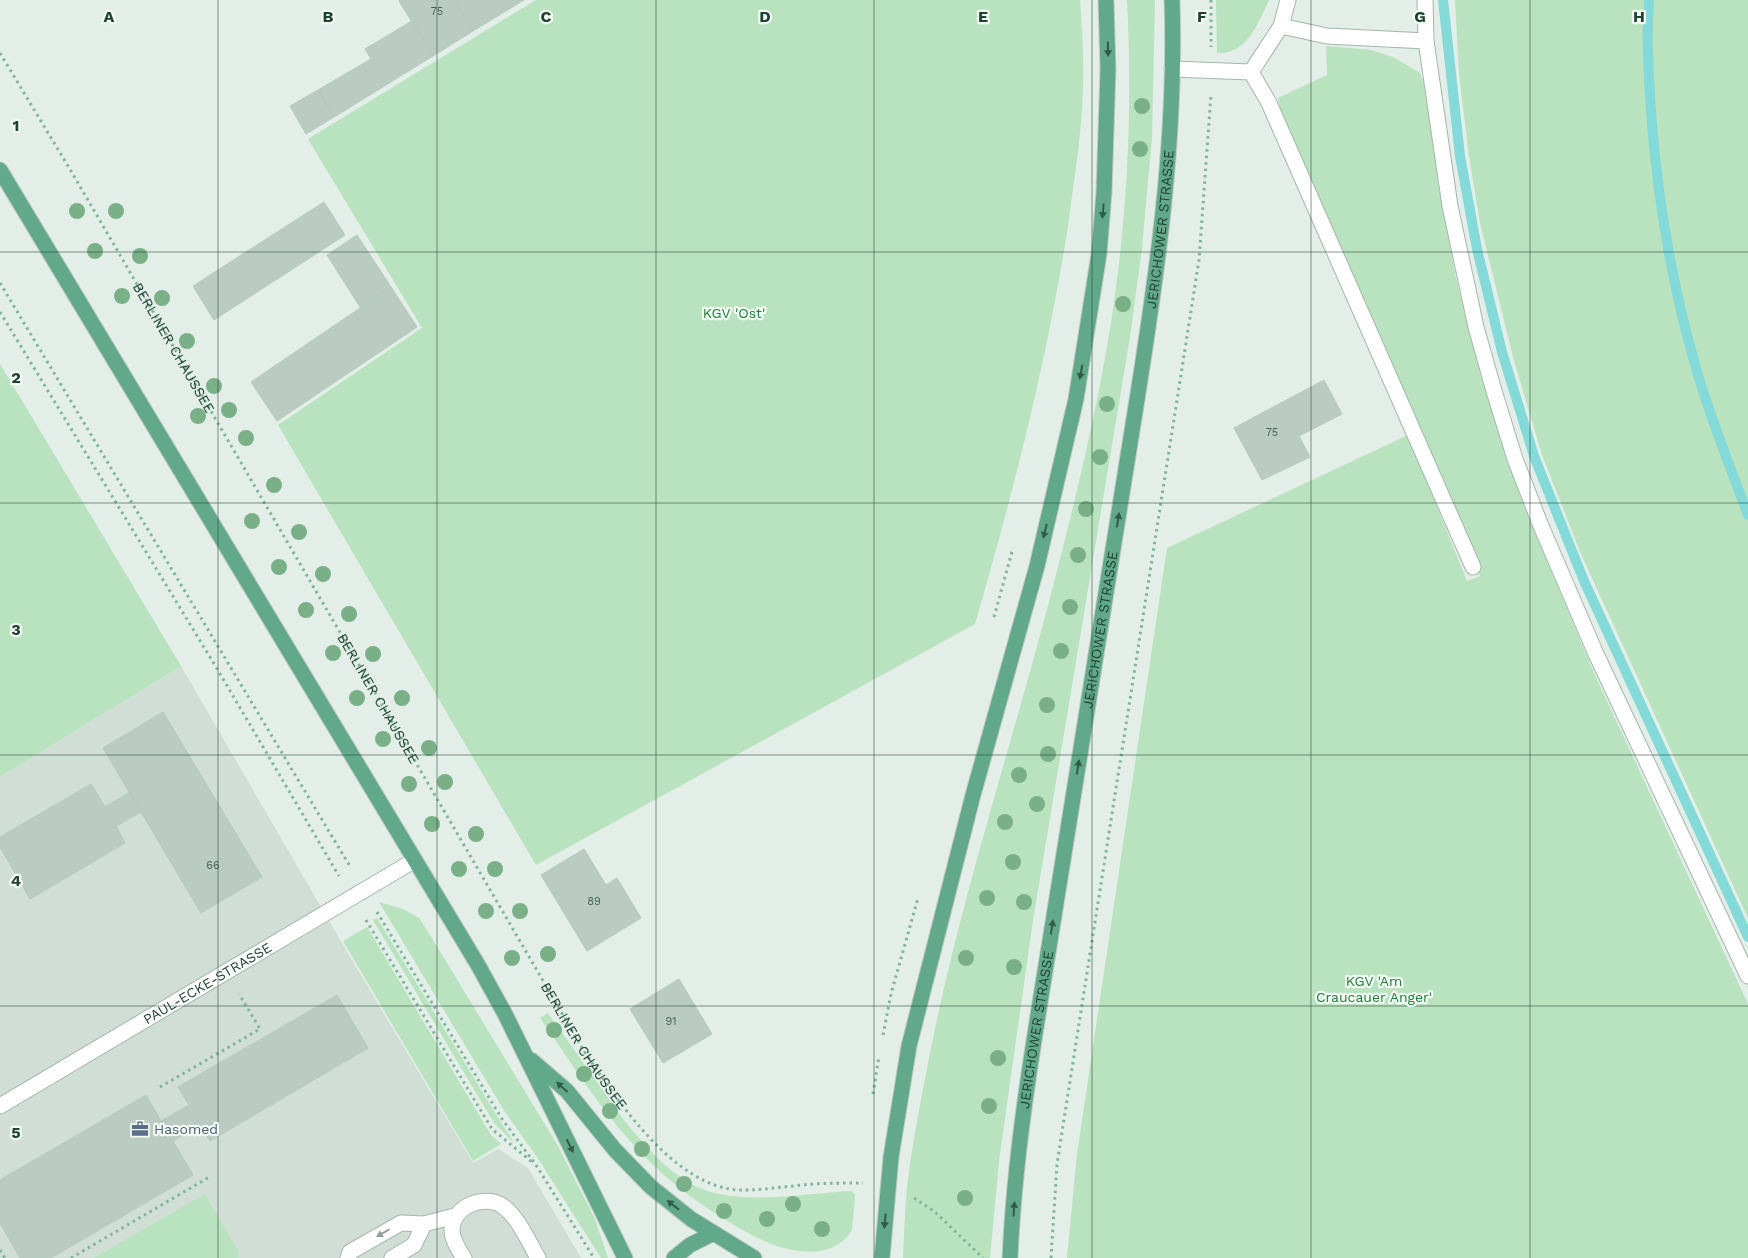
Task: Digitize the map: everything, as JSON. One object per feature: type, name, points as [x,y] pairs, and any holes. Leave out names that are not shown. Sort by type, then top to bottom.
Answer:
[{"type":"main road","points":[[882,1258],[895,1131],[910,1046],[943,909],[1037,566],[1076,399],[1090,316],[1102,223],[1108,69],[1106,0]]},
{"type":"main road","name":"JERICHOWER STRASSE","points":[[1010,1258],[1018,1162],[1034,1043],[1142,369],[1155,277],[1167,165],[1172,69],[1172,0]]},
{"type":"main road","points":[[0,170],[506,1014],[625,1258]]},
{"type":"main road","points":[[526,1056],[567,1091],[632,1169],[670,1203],[712,1234],[754,1258]]},
{"type":"main road","points":[[674,1258],[690,1245],[712,1234]]},
{"type":"street","points":[[1251,72],[1281,26],[1288,0]]},
{"type":"street","points":[[1425,0],[1426,41],[1450,206],[1476,327],[1515,459],[1541,526],[1596,654],[1748,976]]},
{"type":"street","points":[[1281,26],[1327,36],[1426,41]]},
{"type":"street","points":[[1172,69],[1251,72]]},
{"type":"street","points":[[1251,72],[1273,112],[1473,567]]},
{"type":"street","name":"PAUL-ECKE-STRASSE","points":[[0,1106],[415,860]]},
{"type":"street","points":[[348,1258],[350,1252],[401,1223],[424,1224],[455,1216],[479,1202],[492,1201],[503,1206],[516,1220],[538,1258]]},
{"type":"street","points":[[455,1216],[452,1230],[455,1242],[464,1258]]},
{"type":"street","points":[[392,1258],[414,1245],[424,1224]]},
{"type":"path","points":[[1051,1258],[1057,1164],[1199,260],[1210,115],[1211,0]]},
{"type":"path","name":"BERLINER CHAUSSEE","points":[[0,53],[71,171],[584,1051],[626,1111],[647,1135],[672,1158],[694,1176],[714,1186],[742,1190],[861,1183]]},
{"type":"path","points":[[0,283],[358,894],[492,1129],[536,1165]]},
{"type":"path","points":[[0,312],[221,675],[358,894],[502,1119],[536,1165],[594,1258]]},
{"type":"path","points":[[994,618],[1014,542]]},
{"type":"path","points":[[882,1039],[891,994],[920,889]]},
{"type":"path","points":[[160,1087],[260,1029],[226,972]]},
{"type":"path","points":[[873,1094],[881,1048]]},
{"type":"path","points":[[862,1173],[861,1183],[889,1184],[921,1202],[935,1212],[983,1258]]},
{"type":"path","points":[[70,1258],[211,1176]]},
{"type":"path","points":[[0,1250],[5,1258]]},
{"type":"shaded area","points":[[181,666],[343,945],[473,1163],[498,1149],[528,1168],[581,1258],[0,1258],[0,777]]},
{"type":"green space","name":"KGV 'Ost'","points":[[536,0],[1080,0],[1083,76],[1081,122],[1075,174],[1060,276],[1050,327],[1016,476],[975,624],[536,865],[278,425],[422,328],[308,139]]},
{"type":"green space","points":[[1127,0],[1155,0],[1152,137],[1142,248],[1130,337],[1033,920],[999,1161],[990,1258],[903,1258],[906,1196],[911,1160],[938,1014],[970,886],[1065,539],[1079,483],[1108,341],[1120,256],[1127,171],[1129,43]]},
{"type":"green space","points":[[1216,0],[1269,0],[1250,36],[1236,49],[1227,52],[1217,53]]},
{"type":"green space","points":[[1455,0],[1748,0],[1748,918],[1581,554],[1542,455],[1513,357],[1480,223],[1469,156],[1459,74]]},
{"type":"green space","name":"KGV 'Am Craucauer Anger'","points":[[1326,46],[1371,50],[1393,57],[1420,73],[1426,90],[1438,183],[1456,278],[1481,377],[1522,501],[1594,673],[1748,1004],[1748,1258],[1067,1258],[1077,1154],[1167,548],[1408,435],[1467,581],[1480,576],[1378,332],[1282,119],[1278,98],[1327,75]]},
{"type":"green space","points":[[0,364],[181,666],[0,777]]},
{"type":"green space","points":[[379,902],[403,909],[419,918],[430,935],[558,1146],[595,1219],[608,1258],[601,1258],[537,1157],[505,1112]]},
{"type":"green space","points":[[377,918],[515,1144],[494,1123],[373,920]]},
{"type":"green space","points":[[367,927],[491,1135],[501,1144],[473,1161],[343,941]]},
{"type":"green space","points":[[548,1013],[623,1119],[651,1152],[673,1172],[698,1187],[711,1192],[744,1197],[781,1197],[852,1191],[855,1195],[852,1230],[836,1246],[822,1251],[807,1252],[780,1247],[762,1240],[715,1214],[664,1175],[641,1153],[606,1112],[540,1018]]},
{"type":"green space","points":[[205,1194],[238,1251],[238,1258],[94,1258]]},
{"type":"building","points":[[400,0],[454,0],[473,31],[433,56]]},
{"type":"building","points":[[454,0],[524,0],[473,31]]},
{"type":"building","points":[[412,21],[433,56],[334,117],[318,90],[371,59],[365,49]]},
{"type":"building","points":[[318,90],[334,117],[306,134],[290,106]]},
{"type":"building","points":[[324,202],[345,235],[214,320],[193,286]]},
{"type":"building","points":[[357,235],[391,287],[360,307],[327,255]]},
{"type":"building","points":[[391,287],[417,327],[277,421],[251,382]]},
{"type":"building","points":[[1324,380],[1342,414],[1299,436],[1310,457],[1262,480],[1234,428]]},
{"type":"building","points":[[163,712],[262,877],[201,913],[103,748]]},
{"type":"building","points":[[91,784],[105,807],[130,792],[141,812],[116,826],[125,843],[30,899],[0,847],[0,837]]},
{"type":"building","points":[[584,849],[606,885],[617,878],[641,918],[587,951],[541,875]]},
{"type":"building","points":[[679,979],[712,1034],[663,1063],[630,1009]]},
{"type":"building","name":"Hasomed","points":[[337,995],[368,1048],[210,1141],[200,1125],[173,1141],[193,1175],[51,1258],[20,1258],[0,1223],[0,1180],[146,1095],[161,1121],[189,1105],[178,1087]]},
{"type":"waterway","points":[[1443,0],[1460,156],[1477,249],[1502,352],[1534,456],[1584,581],[1748,937]]},
{"type":"waterway","points":[[1649,0],[1648,47],[1652,125],[1668,248],[1680,308],[1702,387],[1748,515]]},
{"type":"place","name":"Hasomed","points":[[140,1129]]}]
